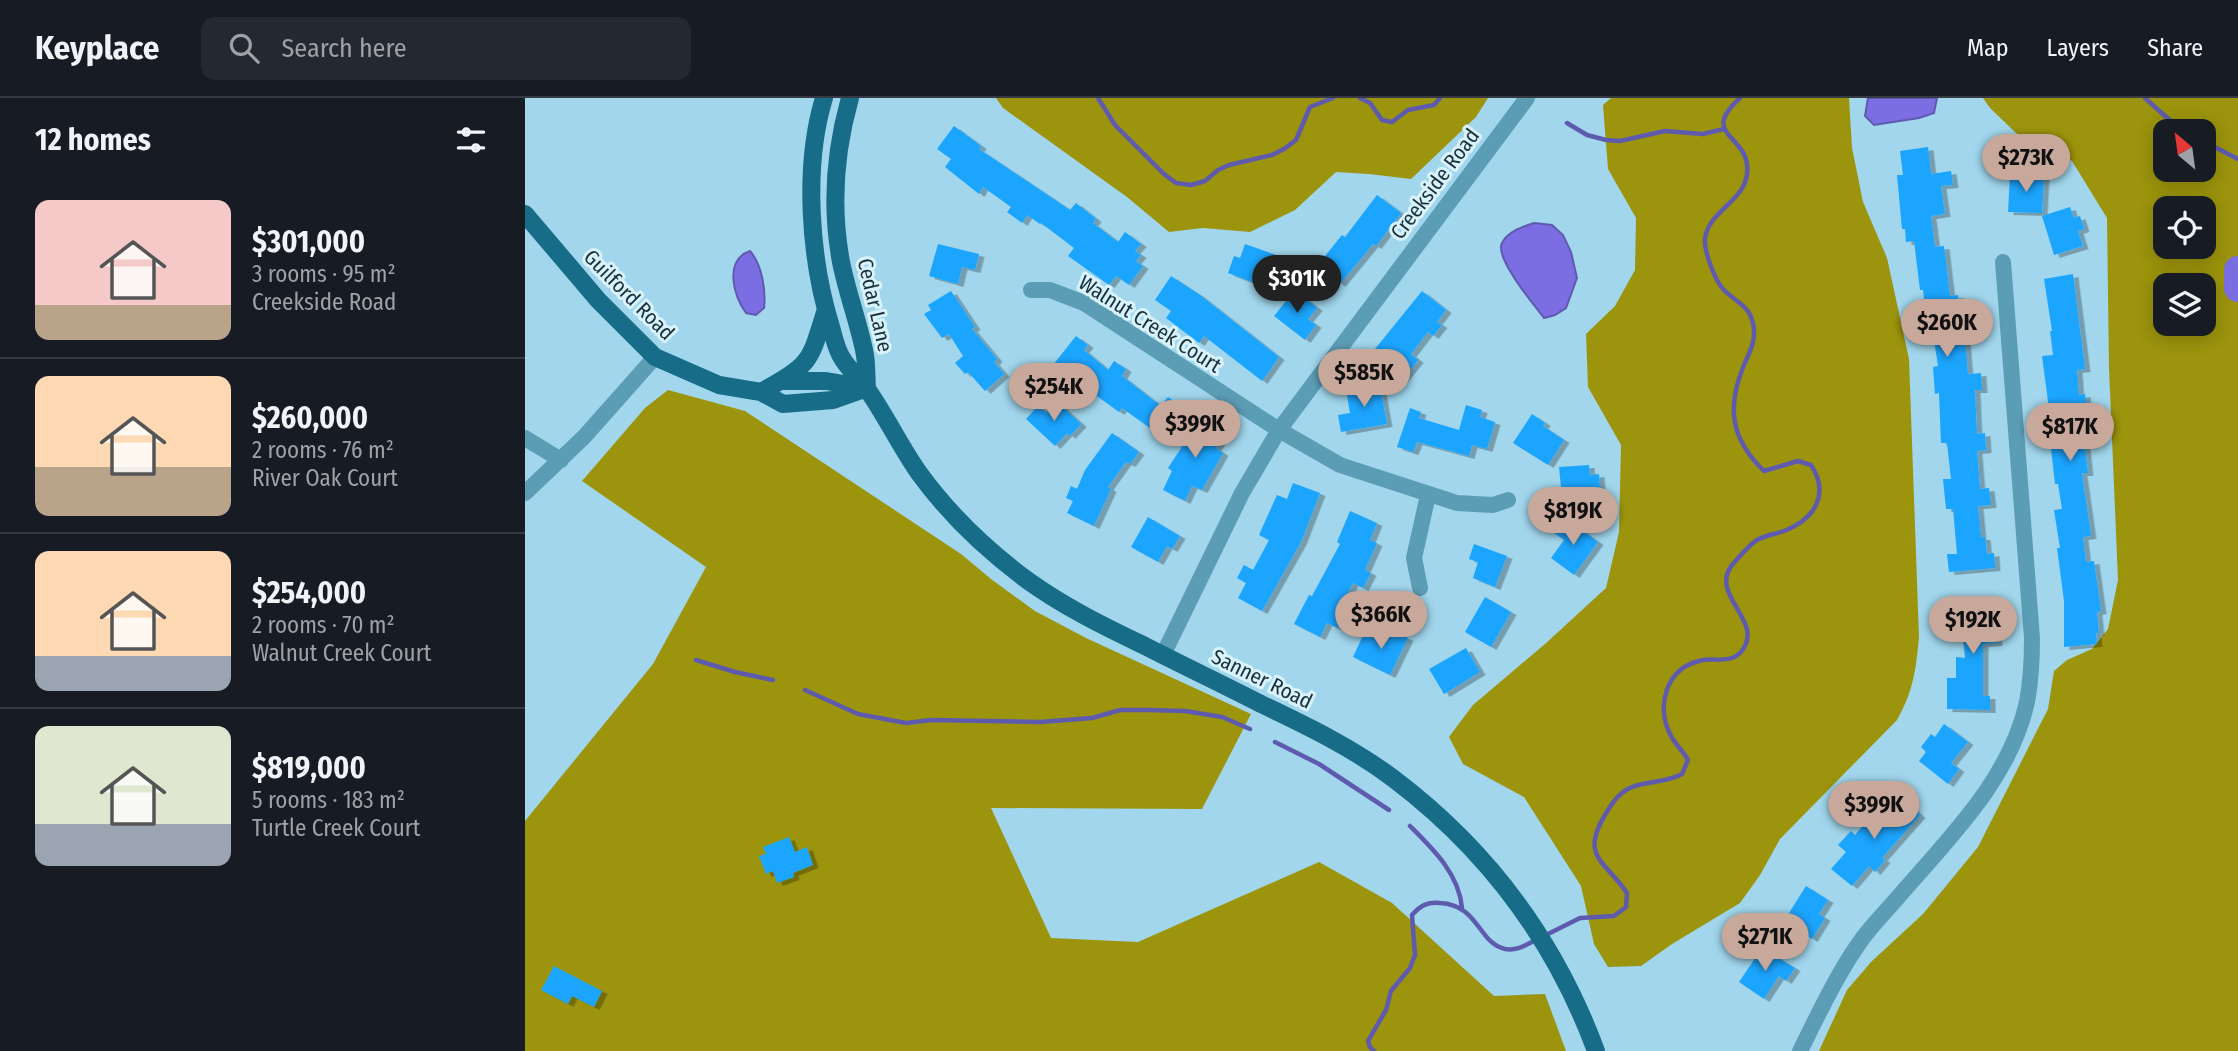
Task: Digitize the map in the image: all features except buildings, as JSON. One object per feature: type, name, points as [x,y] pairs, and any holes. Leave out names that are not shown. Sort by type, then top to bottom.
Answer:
[{"type":"main road","name":"Cedar Lane","points":[[824,98],[813,165],[812,213],[816,261],[825,309],[841,357],[867,387]]},
{"type":"main road","name":"Cedar Lane","points":[[850,98],[836,170],[837,214],[841,259],[865,352],[867,387]]},
{"type":"main road","name":"Guilford Road","points":[[525,214],[599,300],[655,356],[719,385],[761,392],[783,404],[833,401],[867,387]]},
{"type":"main road","points":[[761,392],[798,371],[806,363],[814,350],[825,309]]},
{"type":"main road","points":[[780,381],[826,381],[867,387]]},
{"type":"main road","name":"Sanner Road","points":[[867,387],[920,473],[962,522],[1026,579],[1096,622],[1319,732],[1391,777],[1450,826],[1484,861],[1530,919],[1575,998],[1597,1051]]},
{"type":"street","name":"Creekside Road","points":[[1163,655],[1242,493],[1279,430],[1527,98]]},
{"type":"street","points":[[1800,1051],[1832,988],[1862,939],[1969,814],[1994,780],[2007,758],[2027,703],[2032,674],[2032,638],[2003,262]]},
{"type":"street","name":"Walnut Creek Court","points":[[1031,290],[1050,290],[1084,303],[1279,430],[1340,466],[1428,495],[1476,506],[1493,505],[1508,500]]},
{"type":"street","points":[[525,493],[561,460],[655,356]]},
{"type":"street","points":[[525,438],[561,460]]},
{"type":"street","points":[[1420,588],[1413,558],[1428,495]]},
{"type":"shaded area","points":[[996,98],[1488,98],[1476,117],[1411,179],[1336,172],[1295,210],[1250,232],[1203,228],[1169,232],[1127,197],[1003,108]]},
{"type":"shaded area","points":[[1611,98],[1849,98],[1852,148],[1863,202],[1887,258],[1909,359],[1919,637],[1913,680],[1897,720],[1780,839],[1760,875],[1740,903],[1641,966],[1608,967],[1594,944],[1581,886],[1524,797],[1463,764],[1449,737],[1473,705],[1606,588],[1619,532],[1621,445],[1588,387],[1586,334],[1615,306],[1635,270],[1636,218],[1608,169],[1603,105]]},
{"type":"shaded area","points":[[1868,98],[1937,98],[1934,113],[1874,125],[1865,116]]},
{"type":"shaded area","points":[[1983,98],[2238,98],[2238,1051],[1819,1051],[1847,990],[1872,961],[1923,914],[1978,847],[2048,709],[2054,671],[2067,660],[2092,649],[2108,629],[2118,580],[2109,368],[2107,218],[2072,161],[2016,133]]},
{"type":"shaded area","points":[[1534,223],[1552,225],[1563,235],[1571,252],[1577,278],[1566,308],[1544,318],[1516,281],[1501,250],[1508,235]]},
{"type":"shaded area","points":[[750,251],[760,270],[764,293],[764,308],[756,315],[746,313],[741,306],[733,279],[737,262]]},
{"type":"shaded area","points":[[668,390],[745,411],[961,554],[1035,611],[1086,638],[1251,714],[1202,809],[991,808],[1051,938],[1138,942],[1319,862],[1392,903],[1494,996],[1545,994],[1566,1051],[525,1051],[525,821],[653,664],[706,567],[582,481],[645,408]]},
{"type":"waterway","points":[[1098,98],[1115,125],[1164,174],[1176,183],[1191,185],[1205,181],[1229,165],[1272,155],[1284,149],[1296,140],[1310,107],[1333,98]]},
{"type":"waterway","points":[[1360,98],[1370,103],[1382,120],[1392,122],[1408,110],[1434,105],[1440,98]]},
{"type":"waterway","points":[[1544,936],[1580,918],[1614,916],[1626,907],[1627,893],[1603,864],[1595,848],[1599,826],[1613,802],[1626,790],[1682,774],[1688,760],[1674,741],[1666,723],[1664,701],[1667,690],[1672,680],[1688,665],[1704,660],[1731,658],[1740,653],[1747,642],[1747,631],[1727,587],[1727,576],[1732,565],[1757,540],[1784,531],[1804,520],[1819,495],[1817,476],[1811,465],[1798,461],[1764,471],[1744,447],[1735,422],[1735,395],[1753,344],[1753,322],[1743,305],[1723,289],[1717,279],[1708,258],[1705,239],[1712,221],[1740,192],[1747,174],[1742,151],[1729,136],[1724,121],[1728,111],[1740,98]]},
{"type":"waterway","points":[[2145,98],[2168,119]]},
{"type":"waterway","points":[[1567,123],[1587,135],[1620,141],[1665,131],[1703,134],[1724,129]]},
{"type":"waterway","points":[[2216,148],[2238,159]]},
{"type":"waterway","points":[[2238,270],[2238,288]]},
{"type":"waterway","points":[[696,660],[773,680]]},
{"type":"waterway","points":[[805,690],[858,714],[906,723],[931,720],[1040,722],[1092,718],[1120,710],[1148,710],[1185,711],[1222,717],[1250,729]]},
{"type":"waterway","points":[[1275,742],[1319,764],[1389,810]]},
{"type":"waterway","points":[[1410,826],[1451,873],[1462,908]]},
{"type":"waterway","points":[[1374,1051],[1368,1041],[1386,1010],[1391,991],[1410,968],[1415,955],[1412,915],[1421,907],[1440,903],[1453,905],[1471,917],[1489,940],[1505,949],[1525,946],[1536,940]]}]
